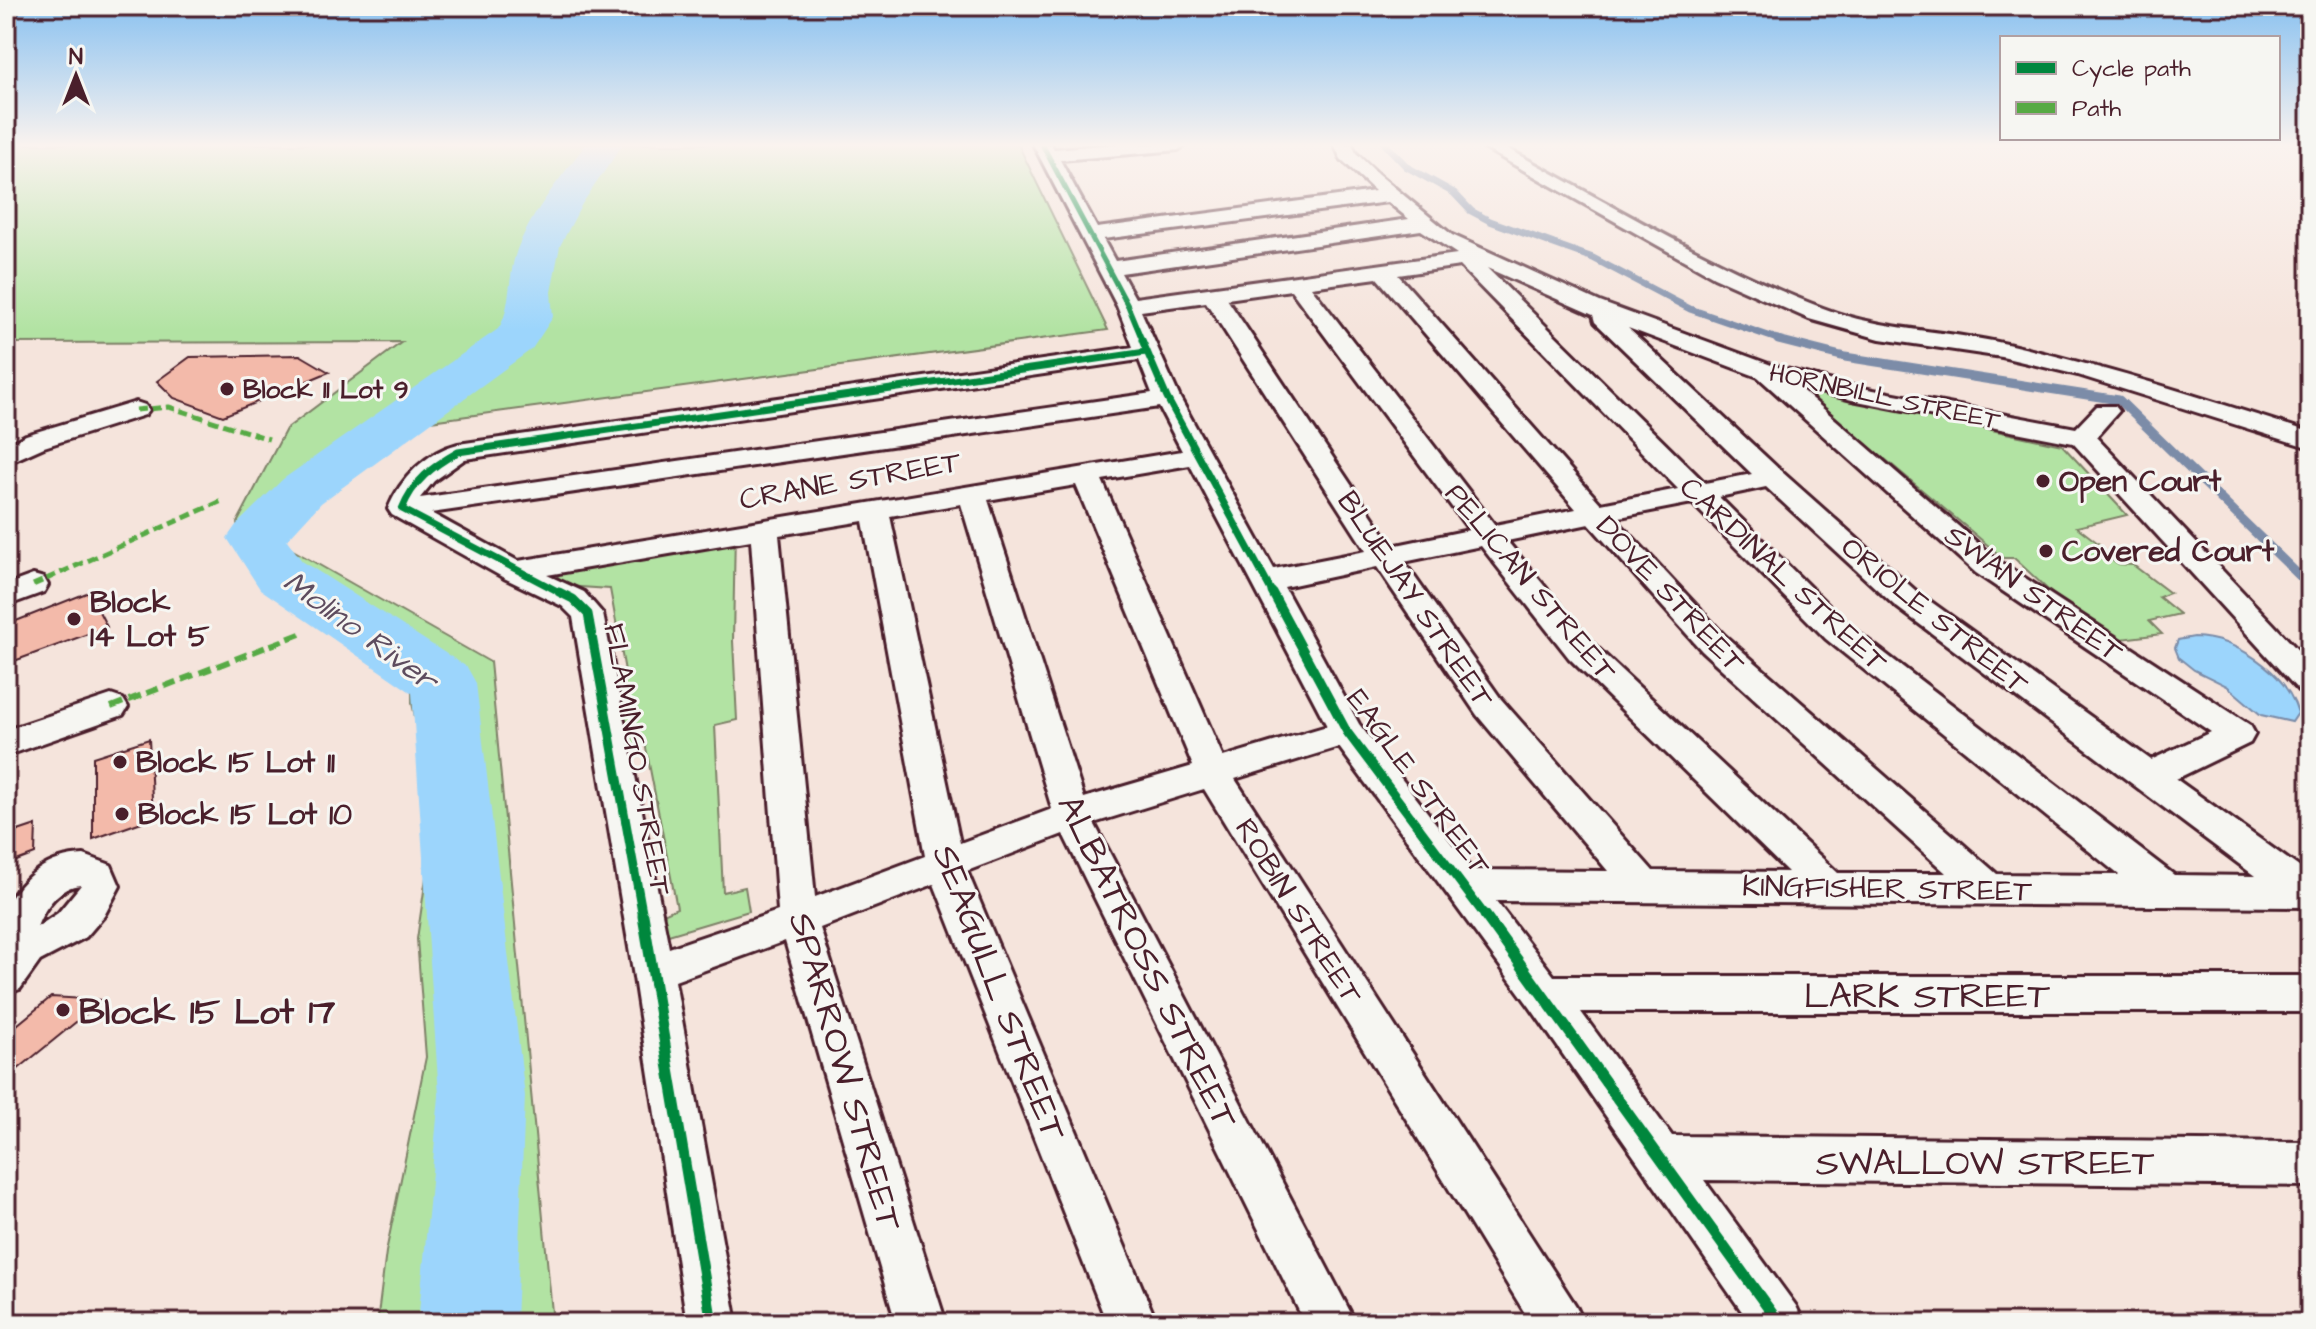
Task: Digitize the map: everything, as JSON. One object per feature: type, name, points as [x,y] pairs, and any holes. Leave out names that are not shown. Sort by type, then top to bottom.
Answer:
[{"type":"street","name":"EAGLE STREET","points":[[1074,206],[1128,306],[1167,398],[1347,732],[1544,994],[1779,1323]]},
{"type":"street","points":[[1090,235],[1310,206]]},
{"type":"street","name":"HORNBILL STREET","points":[[1406,206],[1472,259],[1765,371],[1852,393],[2082,437]]},
{"type":"street","points":[[1600,206],[1722,272],[1817,314],[1880,332],[2047,360],[2310,440]]},
{"type":"street","points":[[1621,206],[1801,294],[1881,318],[1996,335],[2085,355],[2310,423]]},
{"type":"street","points":[[1108,268],[1425,223]]},
{"type":"street","points":[[1128,306],[1472,259]]},
{"type":"street","name":"CARDINAL STREET","points":[[1472,259],[1695,492],[1837,632],[2165,890]]},
{"type":"street","name":"DOVE STREET","points":[[1383,271],[1596,515],[1733,662],[1988,889]]},
{"type":"street","name":"PELICAN STREET","points":[[1297,283],[1488,536],[1580,650],[1829,888]]},
{"type":"street","name":"BLUEJAY STREET","points":[[1213,295],[1385,557],[1489,707],[1643,886]]},
{"type":"street","name":"ORIOLE STREET","points":[[1592,307],[1772,478],[1905,598],[2146,778],[2308,892]]},
{"type":"street","points":[[1146,352],[458,452],[437,463],[407,491],[402,509],[1167,398]]},
{"type":"street","name":"SWAN STREET","points":[[1765,371],[1986,566],[2238,734],[2146,778]]},
{"type":"street","points":[[6,456],[35,441],[136,410]]},
{"type":"street","points":[[2106,411],[2082,437],[2310,683]]},
{"type":"street","name":"CRANE STREET","points":[[514,571],[1198,456]]},
{"type":"street","name":"ROBIN STREET","points":[[1086,475],[1214,775],[1559,1323]]},
{"type":"street","points":[[1264,581],[1772,478]]},
{"type":"street","name":"ALBATROSS STREET","points":[[972,494],[1072,816],[1331,1323]]},
{"type":"street","name":"FLAMINGO STREET","points":[[402,509],[514,571],[573,599],[588,614],[653,971],[712,1323]]},
{"type":"street","name":"SEAGULL STREET","points":[[875,510],[946,866],[1132,1323]]},
{"type":"street","name":"SPARROW STREET","points":[[764,529],[798,920],[921,1323]]},
{"type":"street","points":[[6,743],[111,707]]},
{"type":"street","points":[[653,971],[946,866],[1072,816],[1347,732]]},
{"type":"street","name":"KINGFISHER STREET","points":[[1464,885],[2308,892]]},
{"type":"street","name":"LARK STREET","points":[[1544,994],[2310,994]]},
{"type":"street","name":"SWALLOW STREET","points":[[1661,1158],[2310,1164]]},
{"type":"green space","points":[[6,206],[1048,206],[1108,330],[423,422],[270,537],[490,662],[553,1323],[377,1323],[386,1252],[426,1057],[417,939],[435,815],[412,703],[412,674],[317,618],[264,580],[241,551],[237,523],[286,429],[402,342],[6,343]]},
{"type":"green space","points":[[1784,386],[2062,445],[2127,515],[2077,527],[2098,543],[2091,544],[2117,564],[2133,565],[2170,593],[2159,597],[2180,614],[2149,621],[2162,634],[2113,640],[2062,603],[2014,558],[2003,558],[1885,459],[1874,461]]},
{"type":"green space","points":[[735,530],[733,641],[737,720],[715,725],[723,892],[745,887],[749,911],[645,942],[641,924],[677,908],[645,743],[614,748],[599,676],[625,671],[610,589],[565,586],[547,563]]},
{"type":"water","points":[[2194,637],[2226,643],[2242,650],[2271,671],[2292,698],[2298,713],[2292,722],[2261,715],[2227,686],[2194,670],[2179,658],[2175,648],[2178,640]]},
{"type":"building","name":"Block 11 Lot 9","points":[[300,355],[329,372],[223,416],[174,398],[157,381],[190,357]]},
{"type":"building","points":[[89,592],[107,627],[6,664],[6,625]]},
{"type":"building","points":[[149,739],[153,818],[93,839],[93,757]]},
{"type":"building","points":[[36,825],[35,854],[6,865],[6,835]]},
{"type":"building","points":[[51,997],[103,1000],[6,1079],[6,1034]]},
{"type":"waterway","name":"Molino River","points":[[467,1323],[482,1096],[444,683],[281,575],[256,538],[302,491],[515,339],[530,317],[529,292],[539,246],[561,206]]},
{"type":"waterway","points":[[1466,206],[1490,221],[1593,258],[1690,309],[1786,342]]},
{"type":"waterway","points":[[1778,340],[1845,357],[2119,400],[2310,586]]},
{"type":"marked path","points":[[136,410],[169,407],[269,439]]},
{"type":"marked path","points":[[33,585],[224,500]]},
{"type":"marked path","points":[[111,707],[300,634]]},
{"type":"cycle path","points":[[1075,206],[1128,306],[1167,398],[1347,732],[1544,994],[1779,1323]]},
{"type":"cycle path","points":[[712,1323],[653,971],[588,614],[573,599],[514,571],[402,509],[406,499],[424,475],[458,452],[1146,352]]},
{"type":"place","name":"Block 11 Lot 9","points":[[227,389]]},
{"type":"place","name":"Open Court","points":[[2043,481]]},
{"type":"place","name":"Covered Court","points":[[2046,551]]},
{"type":"place","name":"Block 14 Lot 5","points":[[74,619]]},
{"type":"place","name":"Block 15 Lot 11","points":[[120,762]]},
{"type":"place","name":"Block 15 Lot 10","points":[[122,814]]},
{"type":"place","name":"Block 15 Lot 17","points":[[63,1010]]}]
